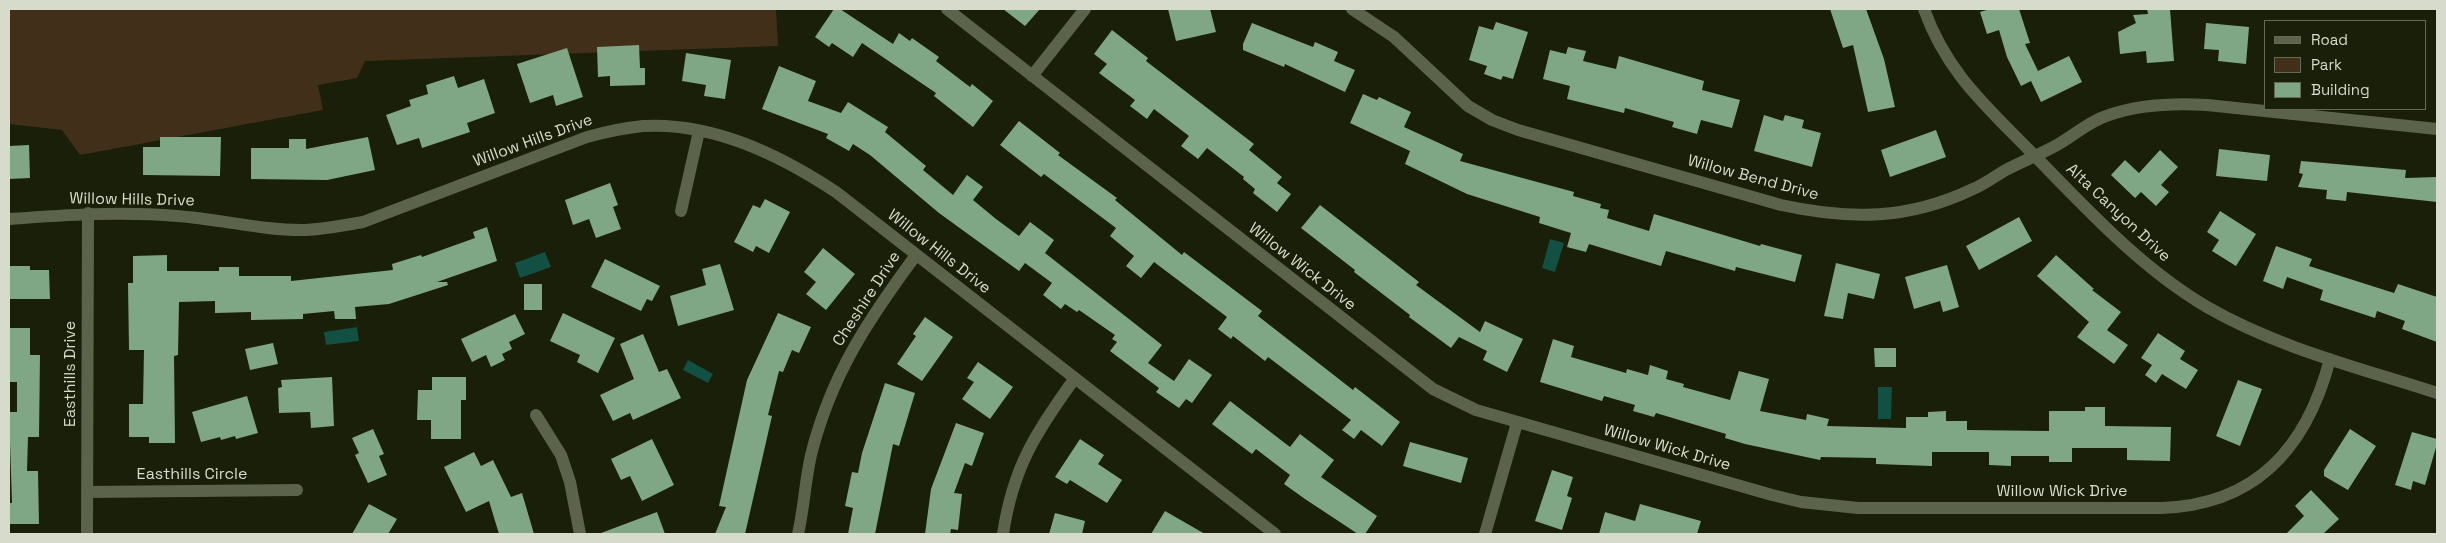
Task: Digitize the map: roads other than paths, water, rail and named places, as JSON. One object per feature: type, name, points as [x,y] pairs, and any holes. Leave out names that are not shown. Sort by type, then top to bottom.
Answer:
[{"type":"street","name":"Willow Wick Drive","points":[[947,9],[1417,378],[1463,405],[1772,495],[1831,506],[2179,507],[2206,503],[2231,494],[2250,484],[2283,457],[2307,422],[2322,388],[2330,358]]},
{"type":"street","points":[[1032,76],[1085,9]]},
{"type":"street","name":"Willow Bend Drive","points":[[1352,9],[1394,37],[1468,106],[1492,120],[1518,130],[1781,205],[1822,214],[1864,216],[1905,212],[1931,205],[1974,189],[2058,144],[2082,127],[2109,115],[2140,107],[2173,103],[2437,129]]},
{"type":"street","name":"Alta Canyon Drive","points":[[1924,9],[1931,29],[1948,61],[1975,95],[2132,252],[2168,281],[2207,307],[2249,329],[2437,394]]},
{"type":"street","name":"Willow Hills Drive","points":[[9,219],[88,213],[177,216],[305,230],[334,228],[363,222],[586,137],[644,126],[672,127],[733,139],[768,152],[803,170],[836,192],[1272,533]]},
{"type":"street","points":[[681,211],[699,131]]},
{"type":"street","name":"Easthills Drive","points":[[87,534],[88,213]]},
{"type":"street","name":"Cheshire Drive","points":[[798,534],[811,456],[836,381],[854,345],[876,310],[916,255]]},
{"type":"street","points":[[1003,534],[1007,506],[1016,476],[1028,448],[1043,422],[1075,378]]},
{"type":"street","points":[[536,415],[561,455],[570,482],[580,534]]},
{"type":"street","points":[[1485,534],[1517,422]]},
{"type":"street","name":"Easthills Circle","points":[[87,492],[297,490]]},
{"type":"water","points":[[1550,239],[1564,243],[1555,272],[1542,268]]},
{"type":"water","points":[[545,252],[551,267],[520,278],[515,263]]},
{"type":"water","points":[[357,327],[359,341],[326,345],[324,332]]},
{"type":"water","points":[[688,360],[713,374],[708,383],[683,370]]},
{"type":"water","points":[[1878,387],[1892,387],[1891,419],[1878,419]]}]
